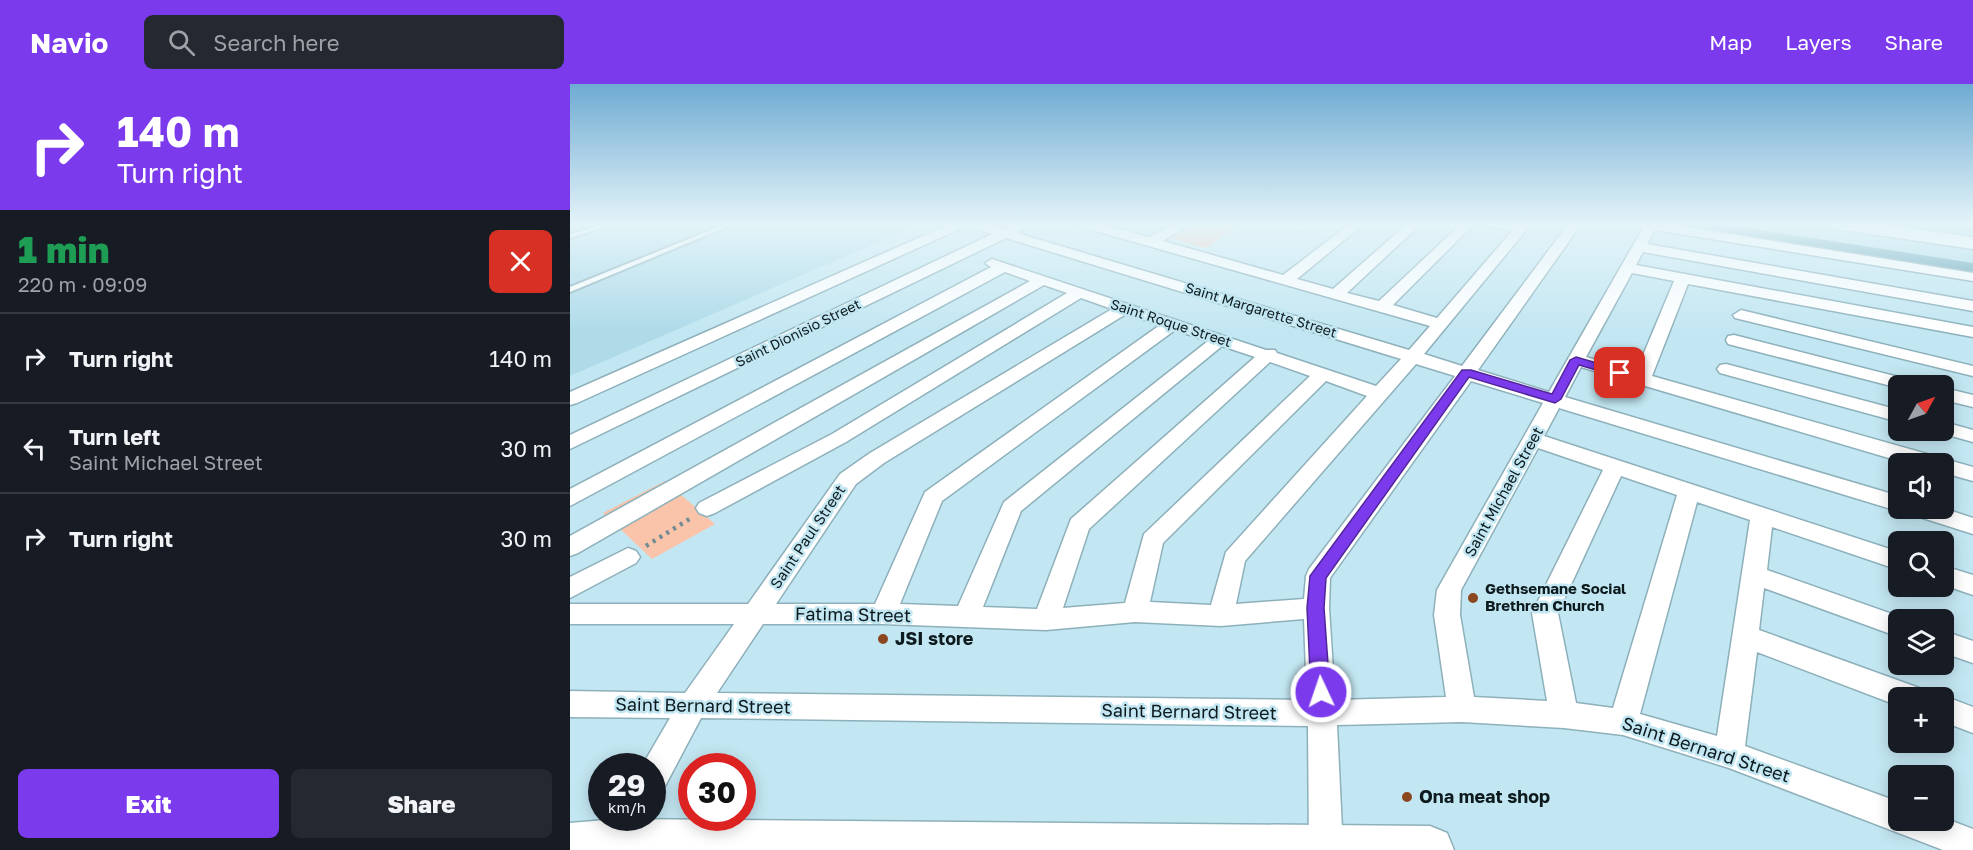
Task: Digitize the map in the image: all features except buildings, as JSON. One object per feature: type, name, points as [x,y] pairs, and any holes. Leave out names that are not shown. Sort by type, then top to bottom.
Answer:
[{"type":"street","points":[[570,399],[882,259]]},
{"type":"street","name":"Saint Dionisio Street","points":[[570,443],[952,259]]},
{"type":"street","name":"Saint Roque Street","points":[[977,259],[1171,325],[1269,354],[1378,393]]},
{"type":"street","name":"Saint Margarette Street","points":[[1090,259],[1888,501]]},
{"type":"street","points":[[1214,259],[1441,324]]},
{"type":"street","points":[[1286,280],[1313,259]]},
{"type":"street","points":[[1336,294],[1376,259]]},
{"type":"street","points":[[1381,308],[1433,259]]},
{"type":"street","points":[[1221,616],[1234,558],[1496,259]]},
{"type":"street","points":[[1326,850],[1316,608],[1318,576],[1550,259]]},
{"type":"street","name":"Saint Michael Street","points":[[1462,709],[1447,615],[1449,590],[1632,259]]},
{"type":"street","points":[[1705,259],[1973,306]]},
{"type":"street","points":[[1860,259],[1973,277]]},
{"type":"street","points":[[570,498],[1004,267]]},
{"type":"street","points":[[1627,268],[1973,332]]},
{"type":"street","points":[[1642,380],[1683,278]]},
{"type":"street","points":[[570,547],[1042,280]]},
{"type":"street","points":[[1718,401],[1747,290]]},
{"type":"street","points":[[707,508],[839,438],[1079,293]]},
{"type":"street","name":"Saint Paul Street","points":[[666,753],[693,705],[848,479],[877,458],[1124,308]]},
{"type":"street","points":[[1741,315],[1973,371]]},
{"type":"street","points":[[883,614],[933,497],[1171,325]]},
{"type":"street","points":[[966,618],[1012,507],[1221,339]]},
{"type":"street","points":[[1734,340],[1888,380]]},
{"type":"street","points":[[1046,620],[1079,525],[1269,354]]},
{"type":"street","points":[[1576,360],[1897,453]]},
{"type":"street","points":[[1726,369],[1888,413]]},
{"type":"street","points":[[1136,612],[1152,540],[1324,374]]},
{"type":"street","points":[[1954,396],[1973,401]]},
{"type":"street","points":[[1954,431],[1973,436]]},
{"type":"street","points":[[1533,439],[1888,557]]},
{"type":"street","points":[[1564,715],[1545,613],[1615,467]]},
{"type":"street","points":[[1954,469],[1973,474]]},
{"type":"street","points":[[1623,722],[1689,491]]},
{"type":"street","points":[[1729,754],[1762,515]]},
{"type":"street","points":[[1950,519],[1973,526]]},
{"type":"street","points":[[570,588],[628,557]]},
{"type":"street","points":[[1754,575],[1888,622]]},
{"type":"street","points":[[1954,578],[1973,585]]},
{"type":"street","name":"Fatima Street","points":[[570,614],[883,614],[1046,620],[1136,612],[1221,616],[1316,608]]},
{"type":"street","points":[[1745,636],[1888,689]]},
{"type":"street","points":[[1954,645],[1973,652]]},
{"type":"street","name":"Saint Bernard Street","points":[[570,704],[1322,713],[1462,709],[1564,715],[1623,722],[1729,754],[1888,814]]},
{"type":"street","points":[[1954,713],[1973,720]]},
{"type":"street","points":[[570,847],[621,831]]},
{"type":"street","points":[[659,831],[1326,850],[1430,850]]},
{"type":"street","points":[[1936,831],[1973,845]]},
{"type":"lane","points":[[570,290],[646,259]]},
{"type":"path","points":[[628,557],[707,508]]},
{"type":"shaded area","points":[[570,259],[840,259],[570,376]]},
{"type":"shaded area","points":[[1928,259],[1973,259],[1973,266]]},
{"type":"shaded area","points":[[665,481],[715,524],[652,559],[603,513]]},
{"type":"waterway","points":[[1891,259],[1973,272]]},
{"type":"place","name":"Gethsemane Social Brethren Church","points":[[1473,598]]},
{"type":"place","name":"JSI store","points":[[883,639]]},
{"type":"place","name":"Ona meat shop","points":[[1407,797]]},
{"type":"route","points":[[1321,692],[1316,608],[1318,576],[1466,373],[1555,399],[1576,360],[1620,373]]}]
